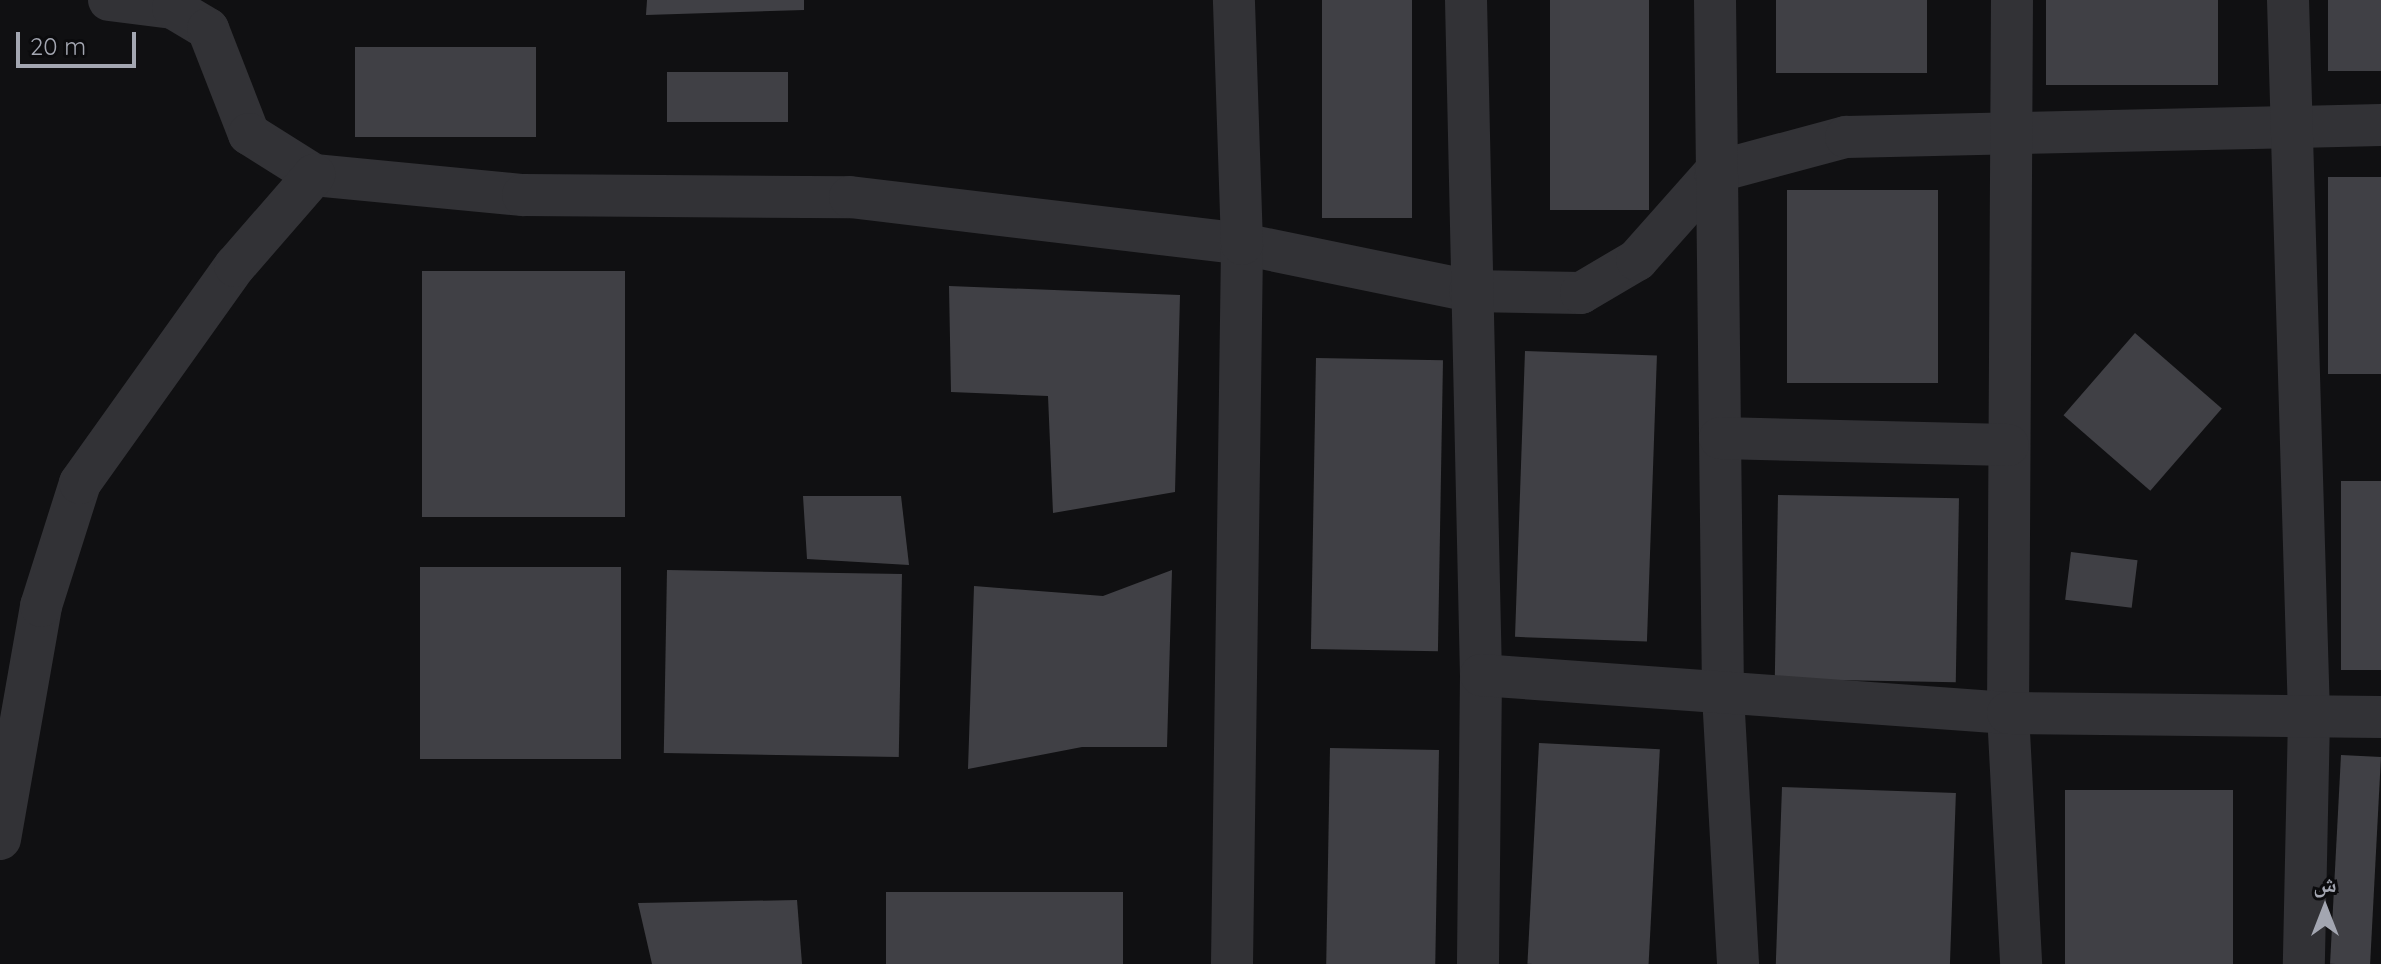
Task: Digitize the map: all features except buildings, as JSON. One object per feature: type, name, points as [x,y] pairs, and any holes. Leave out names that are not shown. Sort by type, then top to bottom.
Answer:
[{"type":"street","points":[[109,0],[173,8],[208,29],[249,134],[314,175],[523,195],[850,197],[1242,244],[1470,291],[1581,293],[1637,260],[1715,172],[1846,137],[2286,132],[2381,125]]},
{"type":"street","points":[[1232,964],[1242,244],[1234,0]]},
{"type":"street","points":[[1466,0],[1470,291],[1481,675],[1478,964]]},
{"type":"street","points":[[1715,0],[1723,695],[1738,964]]},
{"type":"street","points":[[2012,0],[2008,713],[2021,964]]},
{"type":"street","points":[[2288,0],[2286,132],[2309,717],[2304,964]]},
{"type":"street","points":[[0,839],[41,606],[80,483],[235,266],[314,175]]},
{"type":"street","points":[[1720,438],[2008,445]]},
{"type":"street","points":[[1481,675],[1723,695],[2008,713],[2381,717]]}]
